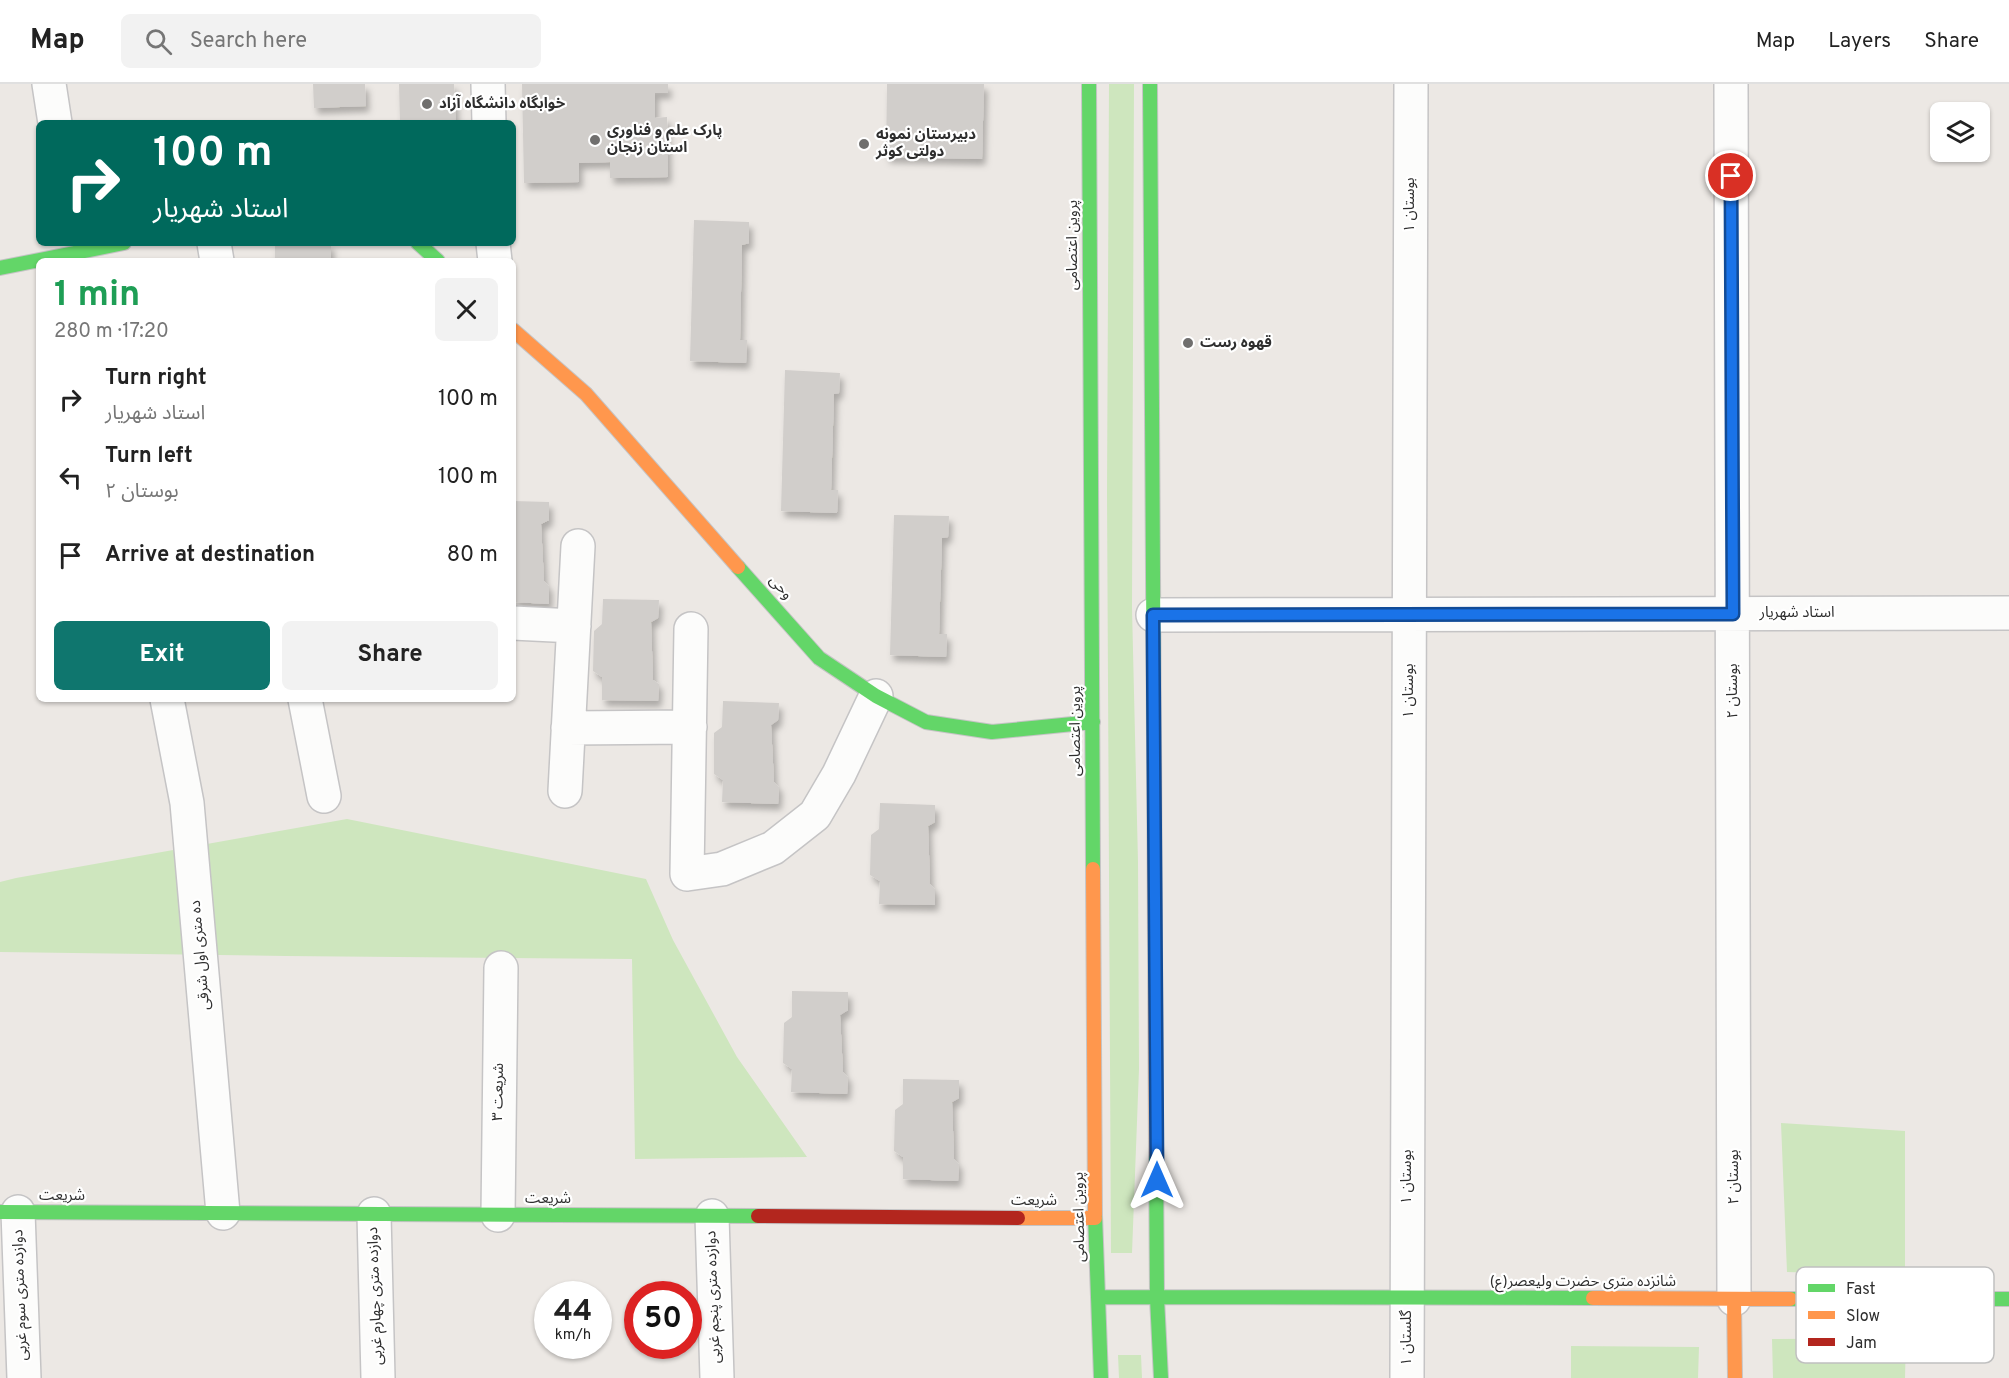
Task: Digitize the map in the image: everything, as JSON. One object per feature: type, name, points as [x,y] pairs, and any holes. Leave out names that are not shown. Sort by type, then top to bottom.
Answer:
[{"type":"main road","name":"پروین اعتصامی","points":[[1089,84],[1095,1218],[1101,1378]]},
{"type":"main road","points":[[1150,84],[1157,1298],[1161,1378]]},
{"type":"main road","points":[[48,258],[108,246]]},
{"type":"main road","points":[[421,246],[435,258]]},
{"type":"main road","points":[[0,268],[36,261]]},
{"type":"main road","name":"وحی","points":[[516,333],[586,394],[819,658],[876,696],[926,722],[992,732],[1093,722]]},
{"type":"main road","name":"شریعت","points":[[9,1212],[1095,1218]]},
{"type":"main road","name":"شانزده متری حضرت ولیعصر(ع)","points":[[1098,1297],[1796,1299]]},
{"type":"main road","points":[[1734,1299],[1735,1378]]},
{"type":"street","points":[[49,84],[55,120]]},
{"type":"street","points":[[488,84],[489,120]]},
{"type":"street","name":"بوستان ۱","points":[[1407,1298],[1411,84]]},
{"type":"street","name":"بوستان ۲","points":[[1731,84],[1734,1299]]},
{"type":"street","points":[[565,791],[578,546]]},
{"type":"street","name":"استاد شهریار","points":[[1153,615],[2009,613]]},
{"type":"street","points":[[516,623],[574,626]]},
{"type":"street","points":[[691,629],[687,874],[722,869],[773,848],[815,815],[839,774],[876,696]]},
{"type":"street","name":"ده متری اول شرقی","points":[[167,702],[187,803],[223,1213]]},
{"type":"street","points":[[306,702],[324,796]]},
{"type":"street","points":[[568,728],[690,727]]},
{"type":"street","name":"شریعت ۳","points":[[498,1215],[501,968]]},
{"type":"street","name":"دوازده متری سوم غربی","points":[[9,1212],[24,1378]]},
{"type":"street","name":"دوازده متری چهارم غربی","points":[[374,1214],[378,1378]]},
{"type":"street","name":"دوازده متری پنجم غربی","points":[[712,1216],[717,1378]]},
{"type":"street","name":"گلستان ۱","points":[[1407,1298],[1407,1378]]},
{"type":"green space","points":[[1109,84],[1134,84],[1132,608],[1138,862],[1139,1069],[1132,1253],[1111,1253],[1107,493]]},
{"type":"green space","points":[[347,819],[646,879],[673,940],[737,1057],[807,1157],[635,1159],[632,959],[0,952],[0,882]]},
{"type":"green space","points":[[1781,1123],[1905,1131],[1905,1267],[1796,1267],[1796,1272],[1787,1272]]},
{"type":"green space","points":[[1772,1339],[1796,1339],[1796,1363],[1905,1363],[1905,1378],[1773,1378]]},
{"type":"green space","points":[[1571,1346],[1699,1347],[1698,1378],[1571,1378]]},
{"type":"green space","points":[[1118,1355],[1141,1355],[1142,1378],[1119,1378]]},
{"type":"building","points":[[313,84],[365,84],[366,106],[314,108]]},
{"type":"building","name":"خوابگاه دانشگاه آزاد","points":[[399,84],[454,84],[456,120],[400,120]]},
{"type":"building","name":"پارک علم و فناوری استان زنجان","points":[[522,84],[668,84],[668,93],[655,93],[655,118],[667,117],[668,177],[610,178],[610,162],[579,163],[579,182],[524,183]]},
{"type":"building","points":[[887,84],[984,84],[982,159],[886,157]]},
{"type":"building","points":[[694,220],[749,222],[749,243],[742,245],[740,340],[747,340],[746,363],[690,361]]},
{"type":"building","points":[[275,246],[331,246],[331,258],[275,258]]},
{"type":"building","points":[[785,370],[840,373],[839,393],[834,394],[831,490],[838,490],[837,513],[781,511]]},
{"type":"building","points":[[516,501],[549,502],[549,520],[541,524],[544,581],[549,586],[549,604],[516,602]]},
{"type":"building","points":[[894,515],[949,516],[948,537],[942,538],[939,634],[947,634],[946,657],[890,655]]},
{"type":"building","points":[[603,599],[659,600],[658,618],[651,622],[653,680],[659,684],[658,701],[602,700],[602,677],[593,671],[594,631],[602,624]]},
{"type":"building","points":[[723,701],[779,703],[778,720],[771,725],[774,782],[779,787],[778,804],[722,802],[723,780],[714,774],[714,733],[722,727]]},
{"type":"building","points":[[880,803],[935,805],[935,822],[928,826],[930,884],[935,889],[935,905],[879,904],[880,881],[870,875],[871,835],[879,829]]},
{"type":"building","points":[[792,991],[848,992],[848,1010],[840,1015],[843,1072],[848,1077],[847,1094],[791,1092],[792,1069],[783,1063],[784,1023],[792,1017]]},
{"type":"building","points":[[903,1079],[959,1080],[959,1098],[952,1102],[954,1159],[959,1164],[958,1181],[903,1179],[903,1157],[894,1151],[895,1110],[903,1104]]},
{"type":"traffic: fast","points":[[1089,84],[1093,869]]},
{"type":"traffic: fast","points":[[1150,84],[1154,738]]},
{"type":"traffic: fast","points":[[50,258],[109,246]]},
{"type":"traffic: fast","points":[[421,246],[435,258]]},
{"type":"traffic: fast","points":[[0,268],[36,261]]},
{"type":"traffic: fast","points":[[738,567],[819,658],[876,696],[926,722],[992,732],[1093,722]]},
{"type":"traffic: fast","points":[[1156,1154],[1157,1298],[1161,1378]]},
{"type":"traffic: fast","points":[[0,1212],[758,1216]]},
{"type":"traffic: fast","points":[[1095,1215],[1101,1378]]},
{"type":"traffic: fast","points":[[1098,1297],[1593,1298]]},
{"type":"traffic: fast","points":[[1790,1299],[1796,1299]]},
{"type":"traffic: fast","points":[[1994,1299],[2009,1299]]},
{"type":"traffic: slow","points":[[516,333],[586,394],[738,567]]},
{"type":"traffic: slow","points":[[1154,738],[1156,1154]]},
{"type":"traffic: slow","points":[[1093,869],[1095,1215]]},
{"type":"traffic: slow","points":[[1018,1218],[1095,1218]]},
{"type":"traffic: slow","points":[[1593,1298],[1790,1299]]},
{"type":"traffic: slow","points":[[1734,1299],[1735,1378]]},
{"type":"traffic: jam","points":[[758,1216],[1018,1218]]},
{"type":"place","name":"خوابگاه دانشگاه آزاد","points":[[427,104]]},
{"type":"place","name":"پارک علم و فناوری استان زنجان","points":[[595,140]]},
{"type":"place","name":"دبیرستان نمونه دولتی کوثر","points":[[864,144]]},
{"type":"place","name":"قهوه رست","points":[[1188,343]]},
{"type":"route","points":[[1157,1180],[1153,615],[1733,614],[1731,176]]}]
